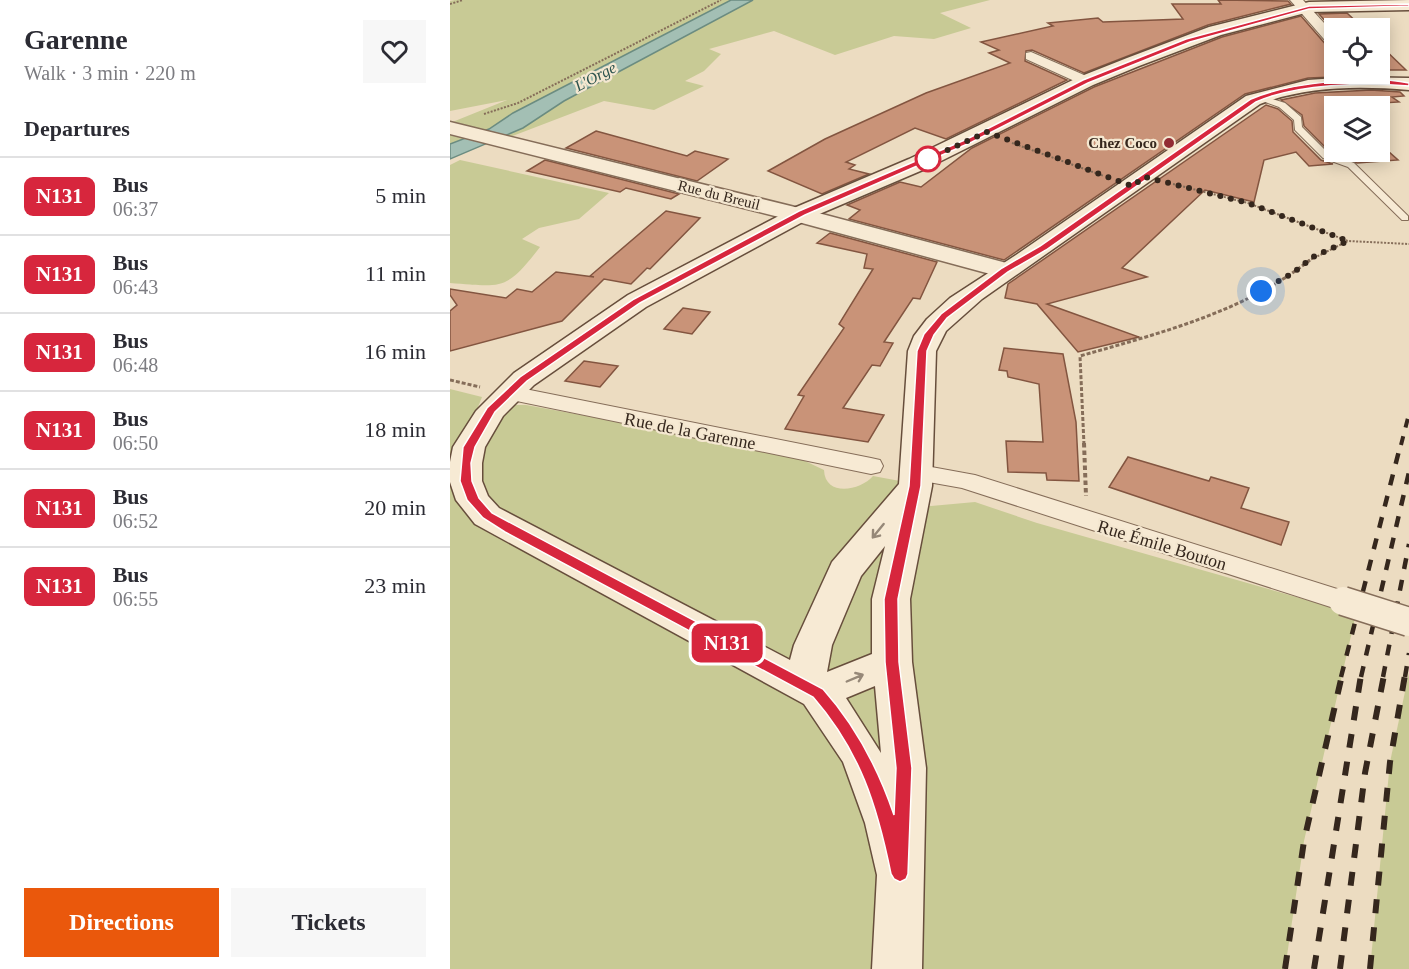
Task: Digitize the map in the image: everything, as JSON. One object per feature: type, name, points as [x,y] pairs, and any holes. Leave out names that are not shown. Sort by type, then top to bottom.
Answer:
[{"type":"main road","points":[[900,874],[888,822],[874,779],[840,719],[811,689],[487,516],[473,500],[466,481],[469,447],[479,428],[491,411],[524,379],[637,301],[799,215],[987,132],[1086,81],[1215,31],[1300,5],[1409,5]]},
{"type":"main road","points":[[1390,81],[1409,84]]},
{"type":"main road","points":[[897,969],[904,768],[892,662],[891,599],[915,479],[922,351],[929,334],[944,316],[1005,270],[1025,260],[1260,97],[1326,84]]},
{"type":"main road","name":"Rue du Breuil","points":[[460,130],[799,215],[1005,270]]},
{"type":"main road","points":[[811,689],[813,645],[845,571],[915,479]]},
{"type":"main road","points":[[811,689],[892,662]]},
{"type":"street","points":[[1300,5],[1324,31]]},
{"type":"street","points":[[1030,55],[1086,81]]},
{"type":"street","name":"Rue de la Garenne","points":[[510,393],[871,466]]},
{"type":"street","name":"Rue Émile Bouton","points":[[915,479],[966,481],[1086,521],[1409,621]]},
{"type":"lane","points":[[1260,97],[1282,105],[1298,119],[1298,128],[1326,156],[1351,165],[1406,218]]},
{"type":"path","points":[[450,4],[463,0]]},
{"type":"path","points":[[460,130],[471,120],[527,98],[721,0]]},
{"type":"path","points":[[987,132],[1139,182],[1248,203],[1348,241],[1409,244]]},
{"type":"path","points":[[1086,521],[1080,356],[1150,336],[1228,309],[1293,273],[1313,257],[1348,241]]},
{"type":"green space","points":[[990,0],[940,13],[971,28],[934,39],[894,36],[835,55],[774,31],[709,49],[721,54],[704,71],[685,81],[704,86],[654,110],[604,101],[502,140],[477,134],[450,144],[450,123],[507,100],[450,111],[450,1]]},
{"type":"green space","points":[[460,160],[609,193],[579,219],[539,228],[522,239],[540,247],[511,279],[493,285],[450,283],[450,165]]},
{"type":"green space","points":[[450,389],[482,397],[478,407],[503,413],[515,405],[526,405],[786,452],[824,470],[826,479],[837,488],[852,488],[873,476],[900,481],[893,499],[931,506],[975,502],[1037,523],[1356,614],[1304,841],[1285,969],[450,969]]},
{"type":"green space","points":[[1409,673],[1409,969],[1370,969],[1390,762]]},
{"type":"water","name":"L'Orge","points":[[731,0],[753,0],[564,101],[523,128],[450,159],[450,144],[489,129],[513,113]]},
{"type":"building","points":[[1218,0],[1288,1],[1291,4],[1208,25],[1084,73],[1032,50],[1026,51],[1025,61],[1067,80],[946,139],[915,128],[846,162],[855,165],[849,169],[869,174],[822,194],[768,171],[825,139],[926,93],[1010,63],[989,53],[999,50],[981,42],[1053,26],[1048,23],[1098,18],[1103,22],[1183,19],[1172,4],[1221,4]]},
{"type":"building","points":[[1347,13],[1352,18],[1324,20],[1319,14]]},
{"type":"building","points":[[1301,16],[1324,42],[1324,77],[1308,78],[1245,94],[1004,260],[849,219],[860,210],[847,205],[900,182],[921,187],[972,148],[1094,87],[1222,37]]},
{"type":"building","points":[[1390,55],[1406,70],[1390,70]]},
{"type":"building","points":[[1371,90],[1400,92],[1404,96],[1392,97],[1399,102],[1390,103],[1390,96],[1324,96],[1324,146],[1304,126],[1302,115],[1281,100],[1315,93]]},
{"type":"building","points":[[1266,105],[1278,109],[1292,121],[1293,132],[1321,160],[1333,164],[1309,166],[1296,152],[1264,160],[1254,202],[1205,190],[1122,268],[1147,277],[1047,304],[1139,337],[1078,352],[1037,304],[1005,298],[1008,284]]},
{"type":"building","points":[[596,131],[687,156],[695,151],[728,159],[697,181],[566,148]]},
{"type":"building","points":[[1390,153],[1398,160],[1390,161]]},
{"type":"building","points":[[545,160],[679,194],[671,199],[626,188],[620,192],[527,171]]},
{"type":"building","points":[[666,211],[700,218],[650,269],[647,268],[631,284],[604,279],[562,321],[450,351],[450,311],[457,305],[450,295],[450,289],[506,298],[517,289],[532,292],[556,272],[594,277],[590,276]]},
{"type":"building","points":[[830,233],[937,262],[920,299],[913,298],[884,342],[893,343],[880,366],[872,365],[843,408],[884,415],[868,442],[785,429],[804,396],[798,395],[844,328],[839,324],[873,269],[864,268],[867,254],[817,243]]},
{"type":"building","points":[[683,308],[710,312],[692,334],[664,329]]},
{"type":"building","points":[[1004,348],[1063,354],[1076,422],[1079,481],[1047,480],[1046,473],[1008,472],[1006,441],[1043,442],[1039,384],[1008,377],[1007,371],[999,370]]},
{"type":"building","points":[[584,361],[618,366],[600,387],[565,381]]},
{"type":"building","points":[[1128,457],[1209,481],[1211,477],[1249,488],[1241,508],[1289,522],[1281,545],[1109,487]]},
{"type":"railway","points":[[1401,445],[1409,414]]},
{"type":"railway","points":[[1341,677],[1401,443]]},
{"type":"railway","points":[[1361,677],[1409,472]]},
{"type":"railway","points":[[1383,677],[1409,544]]},
{"type":"railway","points":[[1405,677],[1409,653]]},
{"type":"railway","points":[[1285,969],[1304,841],[1342,675]]},
{"type":"railway","points":[[1314,969],[1361,675]]},
{"type":"railway","points":[[1340,969],[1365,773],[1384,675]]},
{"type":"railway","points":[[1370,969],[1390,762],[1405,675]]},
{"type":"bus line","name":"N131","points":[[1409,5],[1309,7],[1188,40],[1086,81],[987,132],[802,213],[764,235],[718,256],[637,301],[592,331],[524,379],[491,411],[469,447],[466,481],[473,500],[487,516],[509,529],[717,637],[818,693],[840,719],[859,748],[874,779],[888,822],[900,874],[904,768],[892,662],[891,599],[905,543],[915,486],[922,351],[929,334],[944,316],[1005,270],[1043,248],[1253,100],[1271,93],[1371,81],[1409,84]]},
{"type":"place","name":"Chez Coco","points":[[1169,143]]},
{"type":"route","points":[[928,159],[987,132],[995,138],[1132,186],[1145,177],[1229,197],[1348,241],[1313,257],[1293,273],[1261,291]]}]
